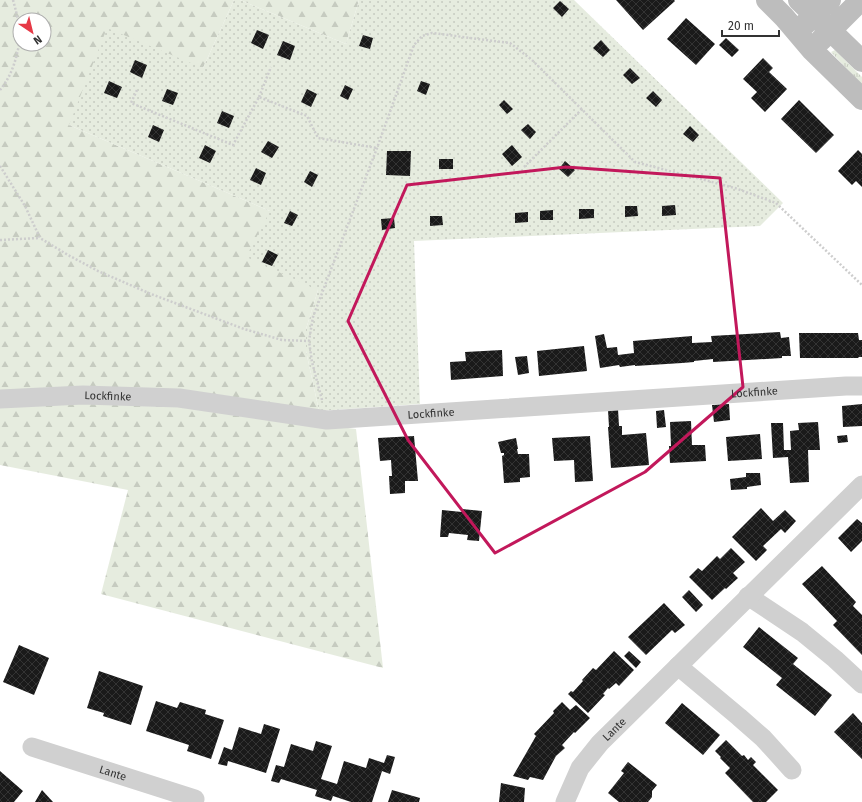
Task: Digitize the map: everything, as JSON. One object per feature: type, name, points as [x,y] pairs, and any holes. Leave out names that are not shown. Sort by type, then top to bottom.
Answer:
[{"type":"main road","points":[[767,0],[784,17],[812,50],[862,99]]},
{"type":"main road","points":[[797,32],[807,8],[830,0]]},
{"type":"main road","points":[[812,50],[830,30],[862,0]]},
{"type":"main road","points":[[807,8],[862,61]]},
{"type":"street","name":"Lockfinke","points":[[0,399],[83,395],[179,398],[327,420],[862,386]]},
{"type":"street","name":"Lante","points":[[565,802],[580,768],[600,743],[862,485]]},
{"type":"street","points":[[748,596],[802,632],[835,659],[862,684]]},
{"type":"street","points":[[678,666],[763,738],[792,770]]},
{"type":"street","name":"Lante","points":[[32,747],[198,801]]},
{"type":"path","points":[[13,0],[16,12]]},
{"type":"path","points":[[327,420],[312,362],[309,341],[313,317],[414,45],[422,36],[432,33],[510,43],[532,60],[635,162],[735,188],[776,203],[862,285]]},
{"type":"path","points":[[0,90],[16,60],[18,52]]},
{"type":"path","points":[[137,90],[131,103],[233,144],[259,97],[271,67]]},
{"type":"path","points":[[259,97],[307,116],[318,138],[377,148]]},
{"type":"path","points":[[524,167],[582,109]]},
{"type":"path","points":[[0,166],[25,206],[40,238],[68,255],[151,294],[244,329],[282,340],[309,341]]},
{"type":"path","points":[[0,240],[40,238]]},
{"type":"highlighted area","points":[[566,167],[720,178],[743,387],[645,472],[495,553],[408,440],[348,321],[407,185]]},
{"type":"green space","points":[[0,0],[234,0],[203,68],[69,125],[270,211],[318,290],[306,329],[306,351],[319,411],[0,395]]},
{"type":"green space","points":[[234,0],[240,0],[346,44],[359,0],[574,0],[783,203],[760,226],[414,241],[420,404],[319,411],[306,351],[306,329],[318,290],[246,257],[270,211],[69,125],[107,28],[203,68]]},
{"type":"green space","points":[[240,0],[359,0],[346,44]]},
{"type":"green space","points":[[835,50],[862,77],[862,85],[831,52]]},
{"type":"green space","points":[[170,402],[356,429],[383,668],[101,594],[128,490],[0,465],[0,404]]},
{"type":"building","points":[[616,0],[674,0],[675,1],[643,30]]},
{"type":"building","points":[[560,1],[569,9],[562,17],[553,8]]},
{"type":"building","points":[[686,18],[715,44],[696,65],[667,39]]},
{"type":"building","points":[[257,30],[269,35],[263,49],[251,43]]},
{"type":"building","points":[[363,35],[373,38],[370,49],[359,46]]},
{"type":"building","points":[[726,38],[739,50],[732,57],[719,45]]},
{"type":"building","points":[[601,40],[610,50],[603,57],[593,48]]},
{"type":"building","points":[[283,41],[295,46],[290,60],[277,55]]},
{"type":"building","points":[[763,58],[773,68],[769,72],[787,89],[765,112],[751,98],[757,92],[743,79]]},
{"type":"building","points":[[135,60],[147,65],[142,78],[130,72]]},
{"type":"building","points":[[630,68],[640,78],[632,84],[623,75]]},
{"type":"building","points":[[109,81],[122,87],[117,98],[104,93]]},
{"type":"building","points":[[421,81],[430,84],[426,95],[417,91]]},
{"type":"building","points":[[345,85],[353,89],[348,100],[340,96]]},
{"type":"building","points":[[167,89],[178,93],[173,105],[162,101]]},
{"type":"building","points":[[307,89],[317,94],[311,107],[301,102]]},
{"type":"building","points":[[653,91],[662,100],[656,107],[646,98]]},
{"type":"building","points":[[504,100],[513,109],[507,114],[499,105]]},
{"type":"building","points":[[799,100],[834,135],[816,153],[781,119]]},
{"type":"building","points":[[222,111],[234,116],[229,128],[217,123]]},
{"type":"building","points":[[528,124],[536,132],[530,139],[521,130]]},
{"type":"building","points":[[153,125],[164,130],[159,142],[148,137]]},
{"type":"building","points":[[690,126],[699,135],[693,142],[683,134]]},
{"type":"building","points":[[268,141],[279,147],[272,158],[261,152]]},
{"type":"building","points":[[205,145],[216,151],[210,163],[199,158]]},
{"type":"building","points":[[512,145],[522,157],[512,166],[502,154]]},
{"type":"building","points":[[858,150],[862,154],[862,187],[856,181],[852,185],[838,171]]},
{"type":"building","points":[[387,151],[411,151],[410,176],[386,175]]},
{"type":"building","points":[[439,159],[453,159],[453,169],[439,169]]},
{"type":"building","points":[[565,161],[575,170],[568,177],[559,169]]},
{"type":"building","points":[[256,168],[266,173],[261,185],[250,180]]},
{"type":"building","points":[[310,171],[318,175],[312,187],[304,182]]},
{"type":"building","points":[[675,205],[676,215],[662,216],[662,206]]},
{"type":"building","points":[[625,206],[637,206],[638,216],[625,217]]},
{"type":"building","points":[[579,209],[594,209],[594,218],[579,219]]},
{"type":"building","points":[[553,210],[553,220],[540,220],[540,211]]},
{"type":"building","points":[[290,211],[298,215],[292,226],[284,223]]},
{"type":"building","points":[[528,212],[528,222],[515,223],[515,213]]},
{"type":"building","points":[[430,216],[442,216],[443,225],[430,226]]},
{"type":"building","points":[[394,218],[395,228],[382,230],[381,219]]},
{"type":"building","points":[[268,250],[278,255],[272,266],[262,262]]},
{"type":"building","points":[[780,332],[781,338],[789,337],[791,356],[782,356],[782,358],[713,362],[713,359],[682,363],[620,367],[619,365],[600,368],[595,336],[604,334],[607,348],[617,347],[618,355],[634,353],[633,341],[692,336],[692,343],[712,342],[711,336]]},
{"type":"building","points":[[799,333],[858,333],[859,340],[862,340],[862,357],[800,358]]},
{"type":"building","points":[[584,346],[587,371],[539,376],[537,351]]},
{"type":"building","points":[[502,350],[503,376],[451,380],[450,362],[466,361],[465,352]]},
{"type":"building","points":[[527,356],[529,373],[518,375],[515,357]]},
{"type":"building","points":[[729,404],[730,420],[714,422],[712,405]]},
{"type":"building","points":[[862,404],[862,426],[843,427],[842,406]]},
{"type":"building","points":[[618,409],[619,426],[622,426],[622,435],[646,433],[649,465],[611,468],[608,410]]},
{"type":"building","points":[[664,410],[666,427],[657,428],[656,411]]},
{"type":"building","points":[[691,421],[692,445],[705,445],[706,461],[670,463],[670,422]]},
{"type":"building","points":[[818,422],[820,450],[808,450],[809,482],[790,483],[788,457],[773,458],[771,423],[783,423],[784,450],[791,450],[790,431],[799,430],[798,423]]},
{"type":"building","points":[[760,434],[762,459],[728,461],[726,437]]},
{"type":"building","points":[[847,435],[848,442],[838,443],[837,436]]},
{"type":"building","points":[[414,436],[418,481],[405,481],[405,493],[390,494],[389,476],[392,476],[391,460],[380,461],[378,438]]},
{"type":"building","points":[[590,436],[593,481],[575,482],[574,460],[554,461],[552,438]]},
{"type":"building","points":[[516,438],[518,454],[529,454],[530,477],[520,478],[520,482],[504,483],[502,456],[504,453],[501,453],[498,442]]},
{"type":"building","points":[[746,473],[760,473],[761,485],[747,487],[747,489],[731,490],[730,479],[746,477]]},
{"type":"building","points":[[761,508],[773,521],[785,510],[796,521],[785,533],[781,529],[763,546],[767,550],[756,561],[732,537]]},
{"type":"building","points":[[462,509],[482,511],[479,541],[467,540],[468,535],[449,533],[448,537],[440,537],[442,510],[462,512]]},
{"type":"building","points":[[857,519],[862,523],[862,541],[851,552],[838,538]]},
{"type":"building","points":[[731,548],[745,562],[733,573],[738,578],[712,600],[689,577],[698,568],[702,571],[717,556],[720,559]]},
{"type":"building","points":[[822,566],[856,602],[853,606],[862,615],[862,655],[833,625],[837,621],[802,584]]},
{"type":"building","points":[[689,590],[703,605],[696,612],[682,597]]},
{"type":"building","points":[[664,603],[685,625],[675,633],[672,630],[646,655],[628,637]]},
{"type":"building","points":[[759,627],[798,658],[793,664],[832,695],[815,716],[776,685],[782,678],[743,647]]},
{"type":"building","points":[[19,645],[49,658],[34,695],[3,682]]},
{"type":"building","points":[[614,651],[634,670],[619,686],[616,683],[609,689],[608,688],[603,694],[605,695],[588,713],[568,694],[571,691],[573,692],[593,668],[596,670]]},
{"type":"building","points":[[629,651],[641,662],[636,668],[624,656]]},
{"type":"building","points":[[99,671],[143,686],[131,725],[103,716],[104,713],[87,708]]},
{"type":"building","points":[[156,701],[177,708],[180,702],[206,710],[205,714],[224,720],[211,759],[187,751],[189,745],[146,731]]},
{"type":"building","points":[[562,702],[570,710],[576,705],[590,718],[562,745],[565,748],[556,756],[543,780],[530,777],[528,780],[513,776],[536,736],[534,734],[554,713],[553,711]]},
{"type":"building","points":[[682,703],[720,735],[703,755],[665,723]]},
{"type":"building","points":[[853,713],[862,723],[862,759],[834,732]]},
{"type":"building","points":[[264,724],[280,729],[266,773],[228,761],[227,766],[218,764],[224,747],[232,750],[239,727],[261,734]]},
{"type":"building","points":[[726,740],[742,756],[744,755],[748,760],[751,757],[756,762],[753,765],[778,790],[766,802],[753,802],[725,773],[730,768],[715,751]]},
{"type":"building","points":[[316,741],[332,746],[321,779],[337,784],[344,761],[366,768],[369,758],[384,763],[387,755],[395,757],[390,774],[382,771],[372,802],[351,802],[333,796],[331,801],[315,796],[317,790],[281,779],[279,783],[271,781],[276,765],[284,767],[291,744],[313,751]]},
{"type":"building","points":[[628,762],[657,785],[652,791],[652,797],[648,802],[619,802],[608,793],[624,773],[621,771]]},
{"type":"building","points":[[0,771],[23,791],[14,802],[0,802]]},
{"type":"building","points":[[501,783],[525,788],[524,802],[499,802]]},
{"type":"building","points":[[42,790],[53,802],[35,802]]},
{"type":"building","points":[[392,790],[420,798],[419,802],[388,802]]}]
